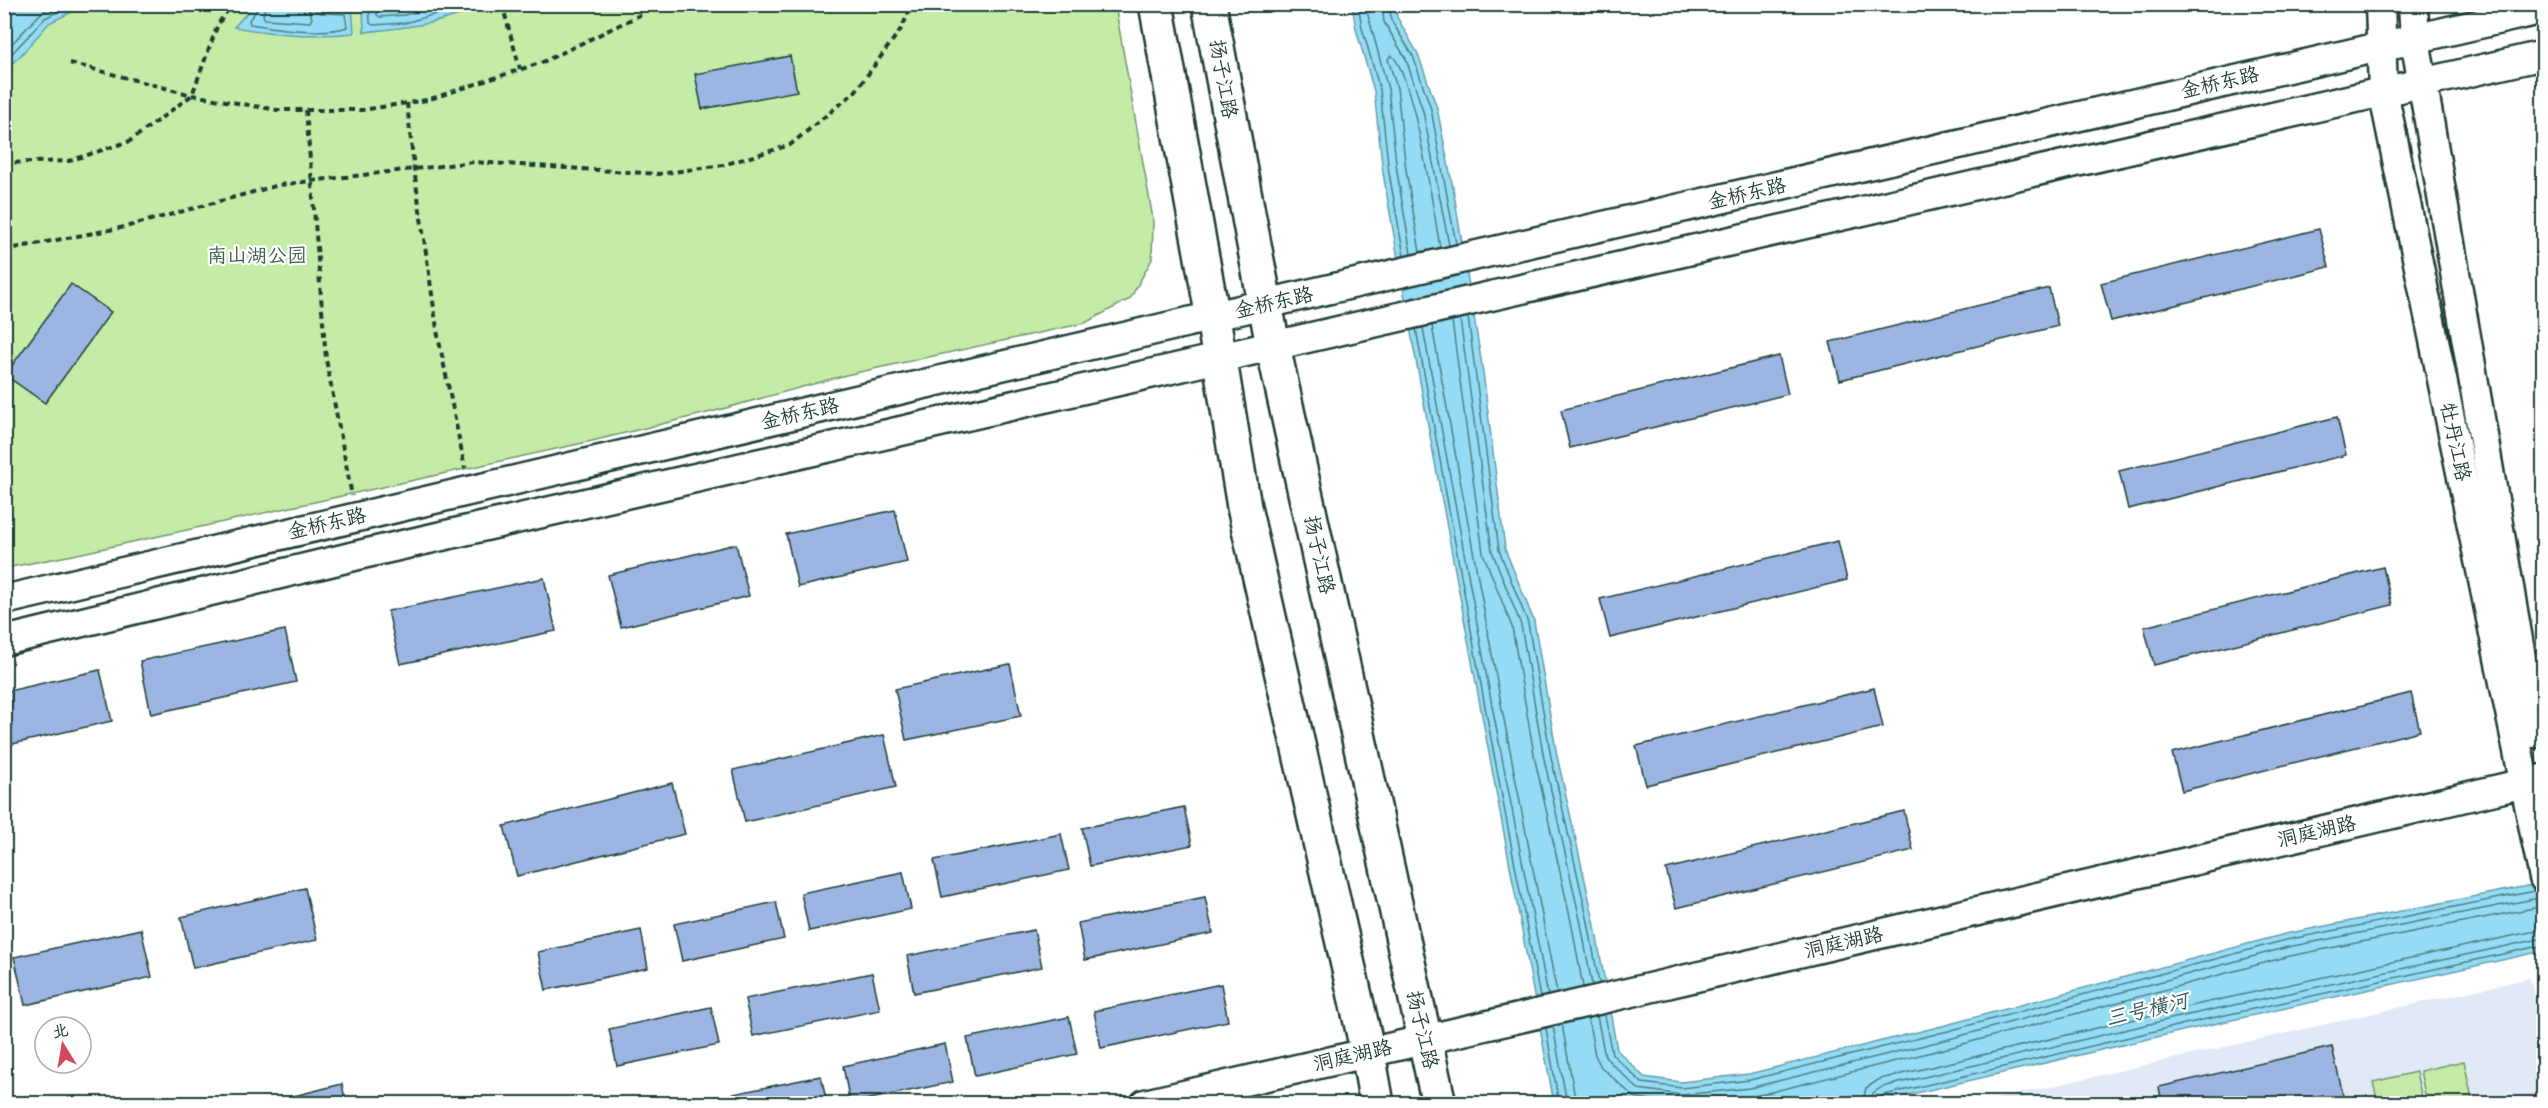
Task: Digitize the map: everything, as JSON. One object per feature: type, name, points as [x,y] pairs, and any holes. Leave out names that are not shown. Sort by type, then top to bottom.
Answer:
[{"type":"main road","points":[[1156,4],[1220,358],[1244,507],[1368,1053],[1377,1104]]},
{"type":"main road","name":"扬子江路","points":[[1209,4],[1273,346],[1439,1104]]},
{"type":"street","name":"牡丹江路","points":[[2380,4],[2383,91],[2537,783]]},
{"type":"street","name":"牡丹江路","points":[[2413,4],[2415,39],[2537,783],[2543,876]]},
{"type":"street","name":"金桥东路","points":[[4,600],[1265,304],[1476,258],[2544,9]]},
{"type":"street","name":"金桥东路","points":[[4,641],[363,554],[1273,346],[1393,316],[2544,55]]},
{"type":"street","name":"洞庭湖路","points":[[1145,1104],[2537,783]]},
{"type":"path","points":[[4,163],[69,161],[130,141],[192,95],[218,24],[232,4]]},
{"type":"path","points":[[502,4],[520,69]]},
{"type":"path","points":[[4,250],[125,227],[279,185],[311,181],[474,162],[659,174],[723,165],[790,145],[855,92],[901,28],[914,4]]},
{"type":"path","points":[[70,63],[192,95],[277,110],[362,110],[426,100],[543,62],[642,14]]},
{"type":"path","points":[[406,103],[438,336],[466,471]]},
{"type":"path","points":[[306,110],[326,358],[352,496]]},
{"type":"shaded area","points":[[2530,978],[2543,1033],[2543,1103],[1973,1104]]},
{"type":"green space","name":"南山湖公园","points":[[5,5],[1115,5],[1153,219],[1152,259],[1130,299],[1085,323],[846,375],[715,411],[592,441],[5,568]]},
{"type":"green space","points":[[2464,1061],[2473,1103],[2427,1103],[2420,1071]]},
{"type":"green space","points":[[2416,1072],[2423,1103],[2378,1103],[2373,1082]]},
{"type":"water","points":[[5,4],[86,5],[49,23],[5,70]]},
{"type":"water","points":[[298,4],[326,8],[352,7],[354,33],[294,34],[234,27],[254,5]]},
{"type":"water","points":[[372,4],[476,4],[479,7],[451,18],[408,27],[364,32],[363,6]]},
{"type":"water","name":"三号横河","points":[[1352,5],[1395,5],[1397,17],[1418,54],[1437,108],[1453,188],[1483,372],[1505,549],[1534,621],[1557,756],[1594,921],[1617,1050],[1644,1077],[1681,1082],[1749,1074],[1946,1025],[2285,934],[2543,883],[2543,951],[2191,1029],[1873,1103],[1554,1103],[1413,344],[1383,173],[1374,91],[1356,29]]},
{"type":"building","points":[[790,56],[797,91],[702,109],[695,74]]},
{"type":"building","points":[[2319,229],[2329,267],[2111,321],[2101,283]]},
{"type":"building","points":[[71,284],[111,312],[45,403],[5,375]]},
{"type":"building","points":[[2049,288],[2058,326],[1840,380],[1830,342]]},
{"type":"building","points":[[1779,356],[1788,394],[1570,448],[1561,410]]},
{"type":"building","points":[[2337,417],[2346,455],[2128,509],[2119,471]]},
{"type":"building","points":[[895,510],[907,562],[798,587],[786,534]]},
{"type":"building","points":[[1838,541],[1847,580],[1610,638],[1600,599]]},
{"type":"building","points":[[736,544],[749,596],[621,627],[608,575]]},
{"type":"building","points":[[2383,567],[2392,605],[2154,665],[2144,627]]},
{"type":"building","points":[[544,578],[556,631],[400,664],[388,611]]},
{"type":"building","points":[[285,630],[296,682],[151,714],[140,661]]},
{"type":"building","points":[[1010,664],[1021,716],[906,740],[895,689]]},
{"type":"building","points":[[100,670],[112,721],[4,746],[4,692]]},
{"type":"building","points":[[1874,688],[1883,727],[1646,785],[1636,746]]},
{"type":"building","points":[[2411,693],[2420,731],[2182,791],[2172,753]]},
{"type":"building","points":[[884,735],[896,787],[745,822],[733,770]]},
{"type":"building","points":[[672,783],[685,834],[517,876],[504,826]]},
{"type":"building","points":[[1184,807],[1192,845],[1090,866],[1082,828]]},
{"type":"building","points":[[1904,811],[1913,850],[1676,908],[1666,869]]},
{"type":"building","points":[[1061,834],[1069,870],[942,897],[934,860]]},
{"type":"building","points":[[903,872],[911,909],[809,931],[801,893]]},
{"type":"building","points":[[305,888],[317,940],[193,968],[181,917]]},
{"type":"building","points":[[1205,897],[1213,933],[1085,960],[1078,923]]},
{"type":"building","points":[[776,902],[784,939],[682,961],[674,924]]},
{"type":"building","points":[[141,929],[152,977],[25,1005],[14,957]]},
{"type":"building","points":[[641,930],[648,968],[546,990],[538,952]]},
{"type":"building","points":[[1034,930],[1042,967],[914,993],[907,956]]},
{"type":"building","points":[[872,973],[880,1010],[753,1036],[745,999]]},
{"type":"building","points":[[1221,984],[1228,1021],[1101,1048],[1094,1011]]},
{"type":"building","points":[[711,1007],[719,1045],[617,1066],[609,1029]]},
{"type":"building","points":[[1069,1017],[1077,1054],[975,1076],[967,1038]]},
{"type":"building","points":[[945,1044],[953,1082],[850,1103],[843,1066]]},
{"type":"building","points":[[2332,1047],[2345,1104],[2325,1104],[2323,1095],[2285,1104],[2162,1104],[2159,1087]]},
{"type":"building","points":[[821,1076],[827,1104],[720,1104],[719,1097]]},
{"type":"building","points":[[342,1084],[346,1104],[262,1104]]}]
